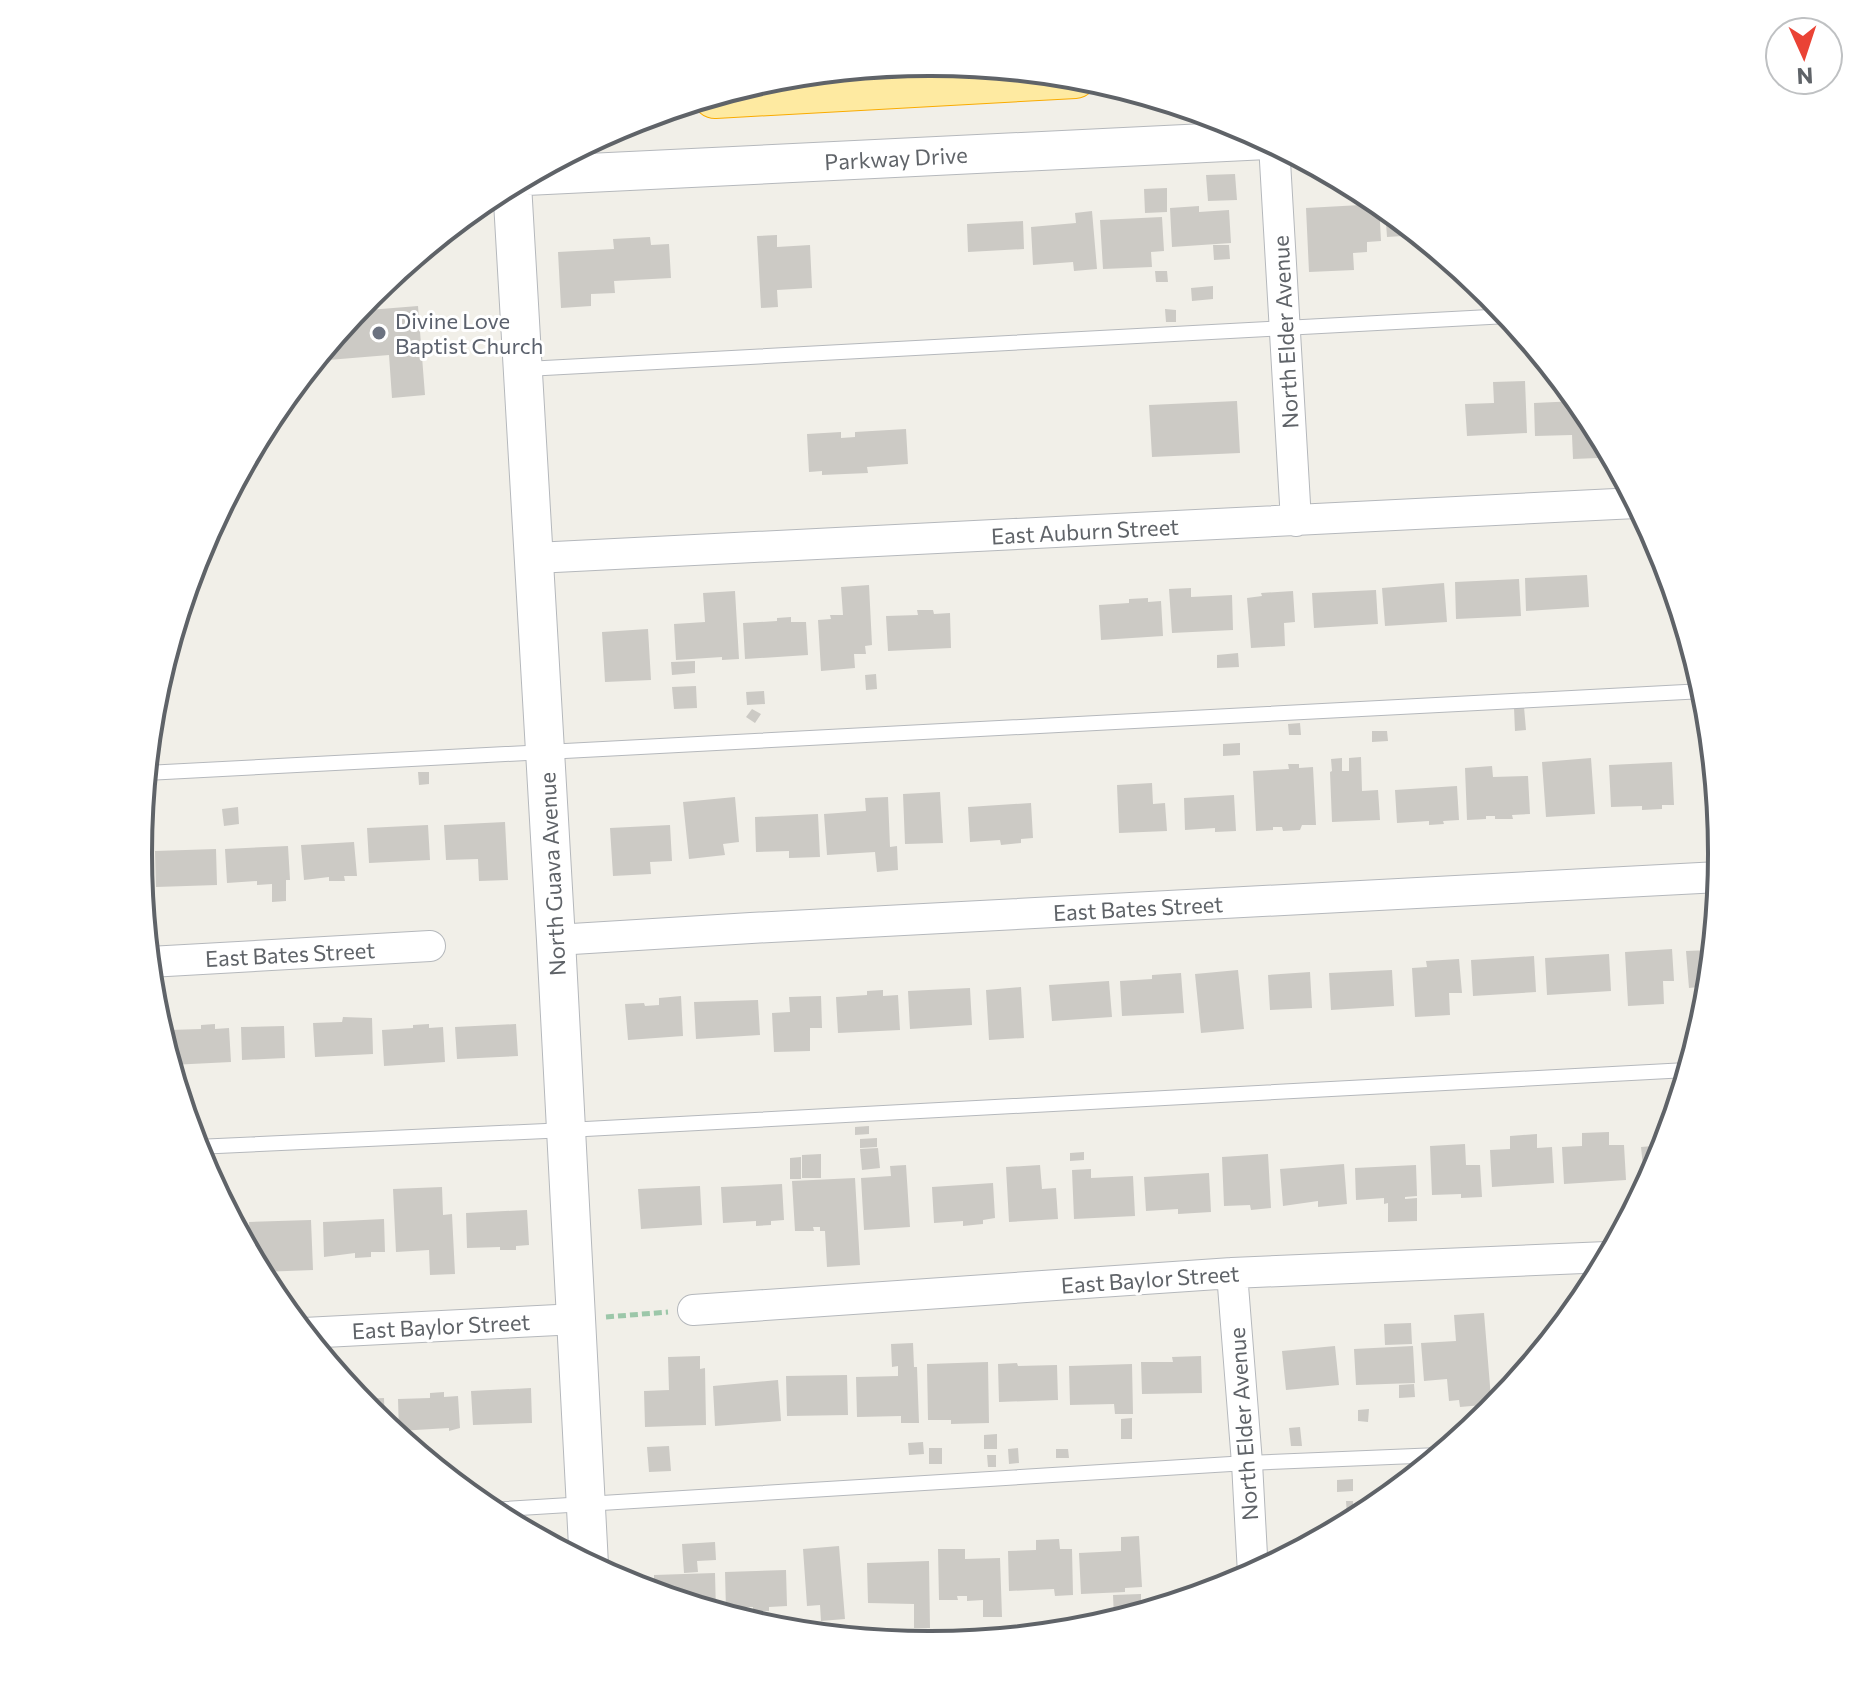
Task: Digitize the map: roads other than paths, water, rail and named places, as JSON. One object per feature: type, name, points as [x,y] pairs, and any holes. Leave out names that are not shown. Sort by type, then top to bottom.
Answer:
[{"type":"highway","points":[[769,93],[1002,80]]},
{"type":"street","name":"Parkway Drive","points":[[551,175],[1242,141]]},
{"type":"street","name":"North Elder Avenue","points":[[1275,156],[1296,521]]},
{"type":"street","name":"North Guava Avenue","points":[[513,198],[588,1552]]},
{"type":"street","name":"East Auburn Street","points":[[535,558],[1624,504]]},
{"type":"street","name":"East Bates Street","points":[[556,940],[1707,878]]},
{"type":"street","name":"East Bates Street","points":[[160,961],[430,946]]},
{"type":"street","name":"East Baylor Street","points":[[693,1310],[1232,1273],[1593,1258]]},
{"type":"street","name":"North Elder Avenue","points":[[1232,1273],[1252,1561]]},
{"type":"street","name":"East Baylor Street","points":[[317,1332],[577,1319]]},
{"type":"lane","points":[[523,369],[1492,317]]},
{"type":"lane","points":[[157,772],[1691,692]]},
{"type":"lane","points":[[210,1146],[1676,1071]]},
{"type":"lane","points":[[512,1509],[1247,1463],[1421,1456]]},
{"type":"place","name":"Divine Love Baptist Church","points":[[379,333]]}]
